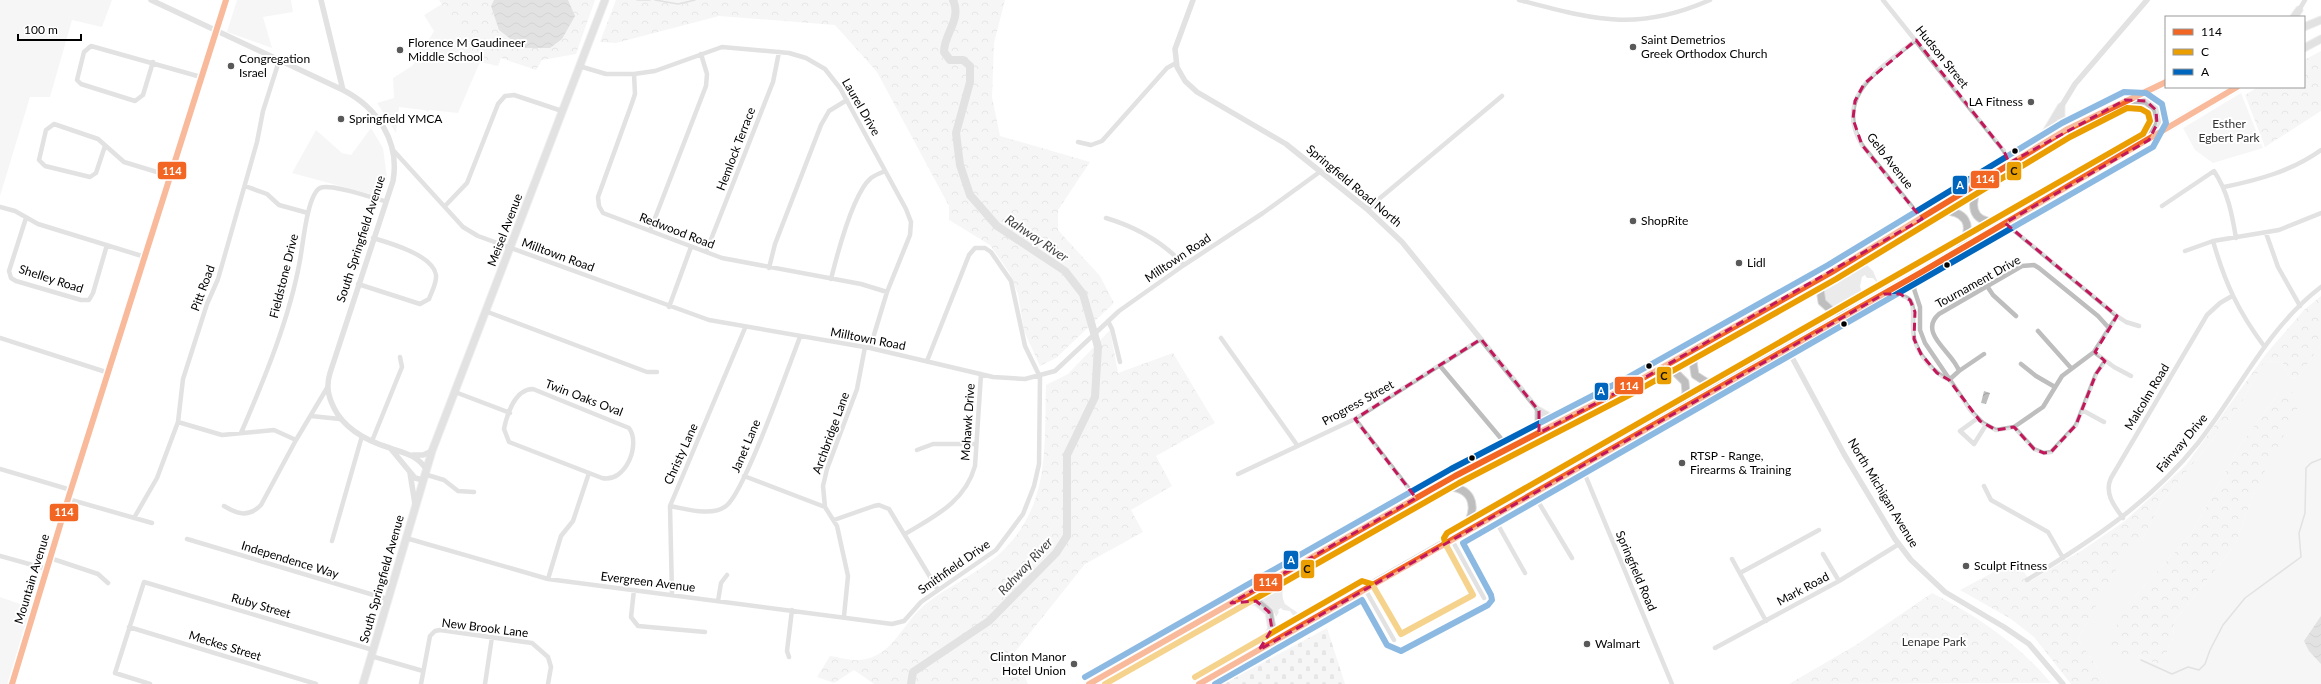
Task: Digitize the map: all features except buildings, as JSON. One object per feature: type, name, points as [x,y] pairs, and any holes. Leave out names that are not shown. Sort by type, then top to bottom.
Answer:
[{"type":"main road","name":"Meisel Avenue","points":[[424,474],[605,0]]},
{"type":"main road","points":[[2306,25],[2321,20]]},
{"type":"main road","points":[[2305,47],[2321,39]]},
{"type":"main road","points":[[1089,684],[1232,603],[1293,565],[1509,448],[1567,419],[1830,273],[1922,219],[2039,145],[2125,100],[2165,82]]},
{"type":"main road","points":[[1199,684],[1725,382],[1958,252],[2235,88]]},
{"type":"main road","points":[[2125,100],[2142,100],[2150,103],[2155,108],[2158,122],[2149,140]]},
{"type":"main road","points":[[2061,106],[2061,116],[2064,121],[2078,124]]},
{"type":"main road","points":[[2039,145],[2061,106]]},
{"type":"main road","points":[[1984,179],[1974,196],[1973,204],[1975,212],[1985,221],[2006,223]]},
{"type":"main road","points":[[1935,211],[1955,211],[1965,220],[1967,234],[1958,252]]},
{"type":"main road","points":[[1830,273],[1820,289],[1822,302],[1832,311],[1853,311]]},
{"type":"main road","points":[[1704,344],[1693,362],[1695,375],[1706,382],[1725,382]]},
{"type":"main road","points":[[1653,372],[1672,371],[1684,380],[1686,393],[1677,410]]},
{"type":"main road","points":[[1534,436],[1539,425],[1539,411],[1552,418],[1567,419]]},
{"type":"main road","name":"South Springfield Avenue","points":[[363,684],[424,474]]},
{"type":"main road","points":[[1434,488],[1458,488],[1466,492],[1471,499],[1473,507],[1472,516],[1462,534]]},
{"type":"main road","points":[[1232,603],[1256,601],[1269,612],[1272,621],[1272,629],[1259,650]]},
{"type":"street","name":"South Springfield Avenue","points":[[151,0],[344,90],[357,97],[372,110],[382,124],[393,150],[395,167],[330,373],[327,388]]},
{"type":"street","name":"Mountain Avenue","points":[[12,684],[68,499],[226,0]]},
{"type":"street","points":[[321,0],[344,90]]},
{"type":"street","points":[[1078,142],[1091,145],[1102,141],[1167,68],[1176,63],[1176,42],[1193,0]]},
{"type":"street","points":[[1519,0],[1590,18],[1618,21],[1659,17],[1681,12],[1710,0]]},
{"type":"street","name":"Hudson Street","points":[[1883,0],[2004,151],[2007,159],[2004,166]]},
{"type":"street","points":[[2061,106],[2078,80],[2147,0]]},
{"type":"street","points":[[2299,14],[2306,0]]},
{"type":"street","name":"Gelb Avenue","points":[[1916,40],[1864,84],[1855,102],[1853,119],[1855,130],[1862,145],[1922,219]]},
{"type":"street","points":[[153,62],[143,95],[135,101],[81,84],[77,80],[84,52],[91,46],[153,62],[201,77]]},
{"type":"street","name":"Laurel Drive","points":[[579,66],[606,74],[634,74],[655,71],[722,47],[779,52],[806,58],[820,65],[836,82],[847,100],[906,209],[911,228],[870,348]]},
{"type":"street","name":"Hemlock Terrace","points":[[706,252],[772,82],[779,52]]},
{"type":"street","points":[[650,231],[706,86],[707,74],[701,54]]},
{"type":"street","name":"Pitt Road","points":[[134,518],[157,478],[178,422],[184,379],[207,304],[218,279],[258,142],[263,111],[279,61]]},
{"type":"street","name":"Springfield Road North","points":[[1176,63],[1181,77],[1192,88],[1278,138],[1367,209],[1399,239],[1539,411]]},
{"type":"street","name":"Redwood Road","points":[[634,74],[635,94],[599,193],[598,201],[603,213],[722,258],[769,268],[862,284],[888,292]]},
{"type":"street","points":[[445,206],[467,183],[498,104],[505,96],[514,95],[562,111]]},
{"type":"street","points":[[1367,209],[1502,96]]},
{"type":"street","points":[[769,268],[775,244],[821,125],[829,111],[847,100]]},
{"type":"street","points":[[105,146],[96,173],[90,177],[45,166],[40,163],[38,157],[46,130],[54,124],[98,139],[124,162],[170,176]]},
{"type":"street","name":"Milltown Road","points":[[393,150],[463,227],[471,232],[510,248],[669,307],[709,320],[745,328],[870,348],[1009,380],[1040,377],[1056,371],[1083,347],[1119,311],[1184,265],[1263,214],[1321,171]]},
{"type":"street","points":[[2224,187],[2281,172],[2321,150]]},
{"type":"street","points":[[831,279],[837,255],[860,192],[871,178],[885,171]]},
{"type":"street","points":[[2162,206],[2214,171],[2224,187],[2232,213],[2236,238]]},
{"type":"street","points":[[245,186],[267,194],[279,205],[308,212]]},
{"type":"street","name":"Fieldstone Drive","points":[[241,433],[262,384],[279,335],[300,263],[308,212],[316,191],[324,187],[385,201]]},
{"type":"street","points":[[0,207],[15,211],[38,224],[145,257]]},
{"type":"street","points":[[2185,251],[2213,241],[2266,233],[2292,225],[2321,212]]},
{"type":"street","name":"Shelley Road","points":[[26,218],[9,271],[11,278],[16,281],[77,299],[89,300],[93,293],[107,245]]},
{"type":"street","points":[[1106,218],[1126,224],[1157,241],[1172,252],[1184,265]]},
{"type":"street","points":[[2006,223],[2117,316],[2126,322],[2139,326]]},
{"type":"street","points":[[2266,233],[2278,266],[2300,306]]},
{"type":"street","points":[[358,284],[420,304],[428,299],[433,287],[436,276],[434,270],[421,258],[414,253],[373,238]]},
{"type":"street","points":[[2213,241],[2232,296],[2242,315],[2264,346]]},
{"type":"street","points":[[669,307],[691,247]]},
{"type":"street","points":[[927,361],[969,255],[975,248],[985,248],[991,252],[1007,275],[1013,289],[1025,346],[1040,377]]},
{"type":"street","name":"Tournament Drive","points":[[1959,371],[1954,362],[1935,338],[1932,331],[1933,321],[1939,314],[2022,266],[2034,265],[2098,316],[2108,327]]},
{"type":"street","points":[[1920,273],[1914,289],[1921,310],[1920,330],[1925,343],[1949,380],[1978,418],[1986,425],[2003,430],[2014,428],[2043,407],[2062,376],[2094,352],[2108,327],[2117,316]]},
{"type":"street","points":[[1987,286],[1993,295],[2016,316]]},
{"type":"street","name":"Fairway Drive","points":[[2026,580],[2063,558],[2123,518],[2177,468],[2198,443],[2264,346],[2300,306],[2321,287]]},
{"type":"street","points":[[1884,294],[1900,294],[1910,300],[1914,309],[1913,329],[1917,347],[1937,373],[1949,380]]},
{"type":"street","name":"Malcolm Road","points":[[2123,518],[2111,501],[2107,485],[2207,315],[2220,303],[2232,296]]},
{"type":"street","points":[[485,311],[647,372],[657,372]]},
{"type":"street","points":[[1108,321],[1112,329],[1120,362]]},
{"type":"street","name":"Christy Lane","points":[[672,594],[670,506],[745,328]]},
{"type":"street","points":[[2038,331],[2071,368]]},
{"type":"street","name":"Janet Lane","points":[[670,506],[707,512],[717,511],[732,502],[800,337]]},
{"type":"street","points":[[0,338],[109,373]]},
{"type":"street","points":[[1220,338],[1297,445]]},
{"type":"street","name":"Progress Street","points":[[1238,474],[1354,419],[1440,367],[1481,339]]},
{"type":"street","name":"Archbridge Lane","points":[[825,507],[823,492],[825,474],[857,390],[865,347]]},
{"type":"street","name":"North Michigan Avenue","points":[[1786,348],[1844,454],[1899,544],[1919,569],[1945,592],[2004,627],[2029,644],[2063,684]]},
{"type":"street","points":[[2094,352],[2105,361],[2131,376]]},
{"type":"street","points":[[1949,380],[1959,371],[1966,368],[1984,354]]},
{"type":"street","points":[[372,440],[402,367],[400,357]]},
{"type":"street","points":[[2014,428],[2034,449],[2048,453],[2054,449],[2072,430],[2082,410],[2096,374],[2105,361]]},
{"type":"street","points":[[2022,364],[2036,376],[2055,387]]},
{"type":"street","points":[[1440,367],[1509,448]]},
{"type":"street","name":"Mohawk Drive","points":[[905,534],[948,508],[963,493],[973,473],[981,374]]},
{"type":"street","name":"Smithfield Drive","points":[[892,624],[904,621],[921,602],[996,550],[1023,514],[1034,486],[1039,464],[1040,377]]},
{"type":"street","points":[[224,506],[241,514],[257,509],[327,388]]},
{"type":"street","points":[[327,388],[330,399],[340,419],[352,430],[391,449],[399,449],[409,454],[421,462],[424,474]]},
{"type":"street","name":"Twin Oaks Oval","points":[[533,390],[626,425],[631,431],[634,442],[623,471],[610,479],[589,473],[512,444],[507,439],[504,429],[510,413],[520,394],[533,390]]},
{"type":"street","points":[[455,392],[510,413]]},
{"type":"street","points":[[2082,410],[2104,422]]},
{"type":"street","points":[[311,416],[340,419]]},
{"type":"street","points":[[1978,418],[1960,431],[1969,441],[1974,444],[1986,425]]},
{"type":"street","points":[[1354,419],[1416,498]]},
{"type":"street","points":[[178,422],[222,435],[274,430],[296,440]]},
{"type":"street","points":[[332,541],[362,436]]},
{"type":"street","points":[[917,450],[933,444],[976,444]]},
{"type":"street","points":[[391,449],[415,478],[424,474],[444,480],[458,491],[474,492]]},
{"type":"street","points":[[409,454],[417,456],[432,451]]},
{"type":"street","name":"Springfield Road","points":[[1581,465],[1672,684]]},
{"type":"street","points":[[0,470],[71,490]]},
{"type":"street","points":[[410,473],[415,506]]},
{"type":"street","points":[[548,579],[561,536],[573,521],[589,473]]},
{"type":"street","points":[[744,476],[825,507],[834,520],[848,576],[844,616]]},
{"type":"street","points":[[1984,486],[1991,500],[2048,532],[2063,558]]},
{"type":"street","points":[[1533,493],[1572,558]]},
{"type":"street","points":[[68,499],[152,523]]},
{"type":"street","points":[[834,520],[879,505],[889,509],[938,590]]},
{"type":"street","points":[[1493,516],[1525,573]]},
{"type":"street","points":[[1740,573],[1819,530]]},
{"type":"street","name":"Evergreen Avenue","points":[[406,538],[548,579],[844,616],[892,624]]},
{"type":"street","name":"Independence Way","points":[[187,539],[387,599]]},
{"type":"street","points":[[1452,540],[1484,598]]},
{"type":"street","name":"Mark Road","points":[[1715,648],[1839,581],[1899,544]]},
{"type":"street","points":[[1823,554],[1839,581]]},
{"type":"street","points":[[0,556],[47,569]]},
{"type":"street","points":[[50,558],[98,574],[108,583]]},
{"type":"street","points":[[1732,558],[1766,621]]},
{"type":"street","points":[[718,601],[721,583],[727,575]]},
{"type":"street","name":"Ruby Street","points":[[129,627],[144,582],[372,653]]},
{"type":"street","points":[[1365,589],[1394,640]]},
{"type":"street","points":[[634,590],[631,617],[638,626],[705,632]]},
{"type":"street","points":[[789,657],[788,642],[792,610]]},
{"type":"street","points":[[129,627],[115,673],[150,684]]},
{"type":"street","name":"Meckes Street","points":[[129,627],[316,684]]},
{"type":"street","name":"New Brook Lane","points":[[423,670],[429,640],[435,631],[492,637],[525,641],[544,651],[548,657],[550,667],[548,684]]},
{"type":"street","points":[[485,684],[492,637]]},
{"type":"street","points":[[372,653],[423,670],[421,684]]},
{"type":"highlighted area","points":[[1916,40],[2004,151],[2009,163],[2125,100],[2146,101],[2156,110],[2157,124],[2149,140],[2005,223],[2117,316],[2095,352],[2105,361],[2096,374],[2076,425],[2051,452],[2044,453],[2034,449],[2014,427],[1996,430],[1980,421],[1949,380],[1937,373],[1921,354],[1914,339],[1915,312],[1910,300],[1900,294],[1884,294],[1259,650],[1272,629],[1269,612],[1256,601],[1231,603],[1416,498],[1355,419],[1481,339],[1539,411],[1539,433],[1644,378],[1922,219],[1862,145],[1853,119],[1855,101],[1864,84]]},
{"type":"green space","points":[[0,0],[112,0],[102,27],[72,20],[50,97],[30,97],[0,196]]},
{"type":"green space","points":[[237,0],[291,0],[293,12],[263,17],[272,48],[227,32]]},
{"type":"green space","points":[[439,0],[595,0],[576,54],[542,60],[536,70],[501,58],[498,66],[480,62]]},
{"type":"green space","points":[[616,0],[1005,0],[994,43],[992,97],[1000,136],[1090,162],[1058,210],[1058,230],[1100,276],[1114,303],[1056,358],[1040,366],[1024,331],[1018,294],[1009,272],[990,245],[949,220],[949,206],[877,72],[835,25],[719,16],[616,43],[600,42]]},
{"type":"green space","points":[[442,4],[480,62],[458,113],[430,110],[428,112],[424,110],[399,107],[396,133],[377,103],[394,98],[393,78],[412,66],[420,54],[416,47],[430,38],[434,31],[424,15]]},
{"type":"green space","points":[[2321,51],[2321,111],[2265,147],[2245,95],[2256,88],[2305,88],[2305,59]]},
{"type":"green space","name":"Esther Egbert Park","points":[[2241,93],[2263,148],[2213,163],[2195,150],[2183,128]]},
{"type":"green space","points":[[371,128],[383,148],[387,178],[381,197],[292,173],[316,130],[342,153],[351,155]]},
{"type":"green space","points":[[1862,260],[1873,271],[1879,285],[1873,278],[1867,278],[1865,275],[1862,277],[1860,286],[1863,297],[1843,308],[1835,309],[1825,302],[1823,290],[1832,277]]},
{"type":"green space","points":[[2321,296],[2321,344],[2298,378],[2289,377],[2282,361],[2264,362],[2239,407],[2161,503],[2143,538],[2125,553],[2078,639],[2108,684],[2071,684],[2034,637],[2011,619],[1960,590],[2016,560],[2030,581],[2081,551],[2125,521],[2186,465],[2266,354],[2304,310]]},
{"type":"green space","points":[[1110,330],[1118,373],[1173,353],[1215,423],[1156,456],[1172,486],[1131,510],[1143,532],[1085,564],[1014,653],[1028,684],[874,684],[854,670],[834,683],[817,677],[830,656],[860,660],[872,657],[890,646],[918,611],[927,603],[989,562],[1015,538],[1027,518],[1036,498],[1041,477],[1044,455],[1046,385],[1068,374]]},
{"type":"green space","points":[[2321,344],[2321,684],[2108,684],[2078,639],[2125,552],[2143,538],[2161,503],[2239,407],[2264,362],[2282,361],[2289,377],[2298,378]],"holes":[[[2279,392],[2255,490],[2235,545],[2174,622],[2173,638],[2161,666],[2138,655],[2128,604],[2191,534],[2241,444]]]},
{"type":"green space","points":[[2288,389],[2298,397],[2297,410],[2255,490],[2235,545],[2174,622],[2173,638],[2161,666],[2138,655],[2122,665],[2105,646],[2128,604],[2191,534],[2241,444],[2279,392]]},
{"type":"green space","points":[[1294,574],[1284,587],[1282,594],[1285,604],[1298,613],[1313,610],[1313,613],[1297,621],[1290,611],[1283,610],[1281,608],[1278,610],[1279,612],[1276,617],[1272,608],[1251,597]]},
{"type":"green space","name":"Lenape Park","points":[[1932,593],[1965,611],[1996,632],[2026,656],[2051,683],[1789,684],[1856,645]]},
{"type":"green space","points":[[0,597],[32,608],[8,684],[0,684]]},
{"type":"green space","points":[[1327,628],[1345,684],[1223,684]]},
{"type":"water","points":[[494,0],[568,0],[575,16],[562,39],[550,48],[522,48],[499,30],[491,6]]},
{"type":"water","points":[[1984,391],[1990,393],[1986,404],[1981,403]]},
{"type":"water","points":[[2321,616],[2321,664],[2309,651],[2304,641]]},
{"type":"waterway","points":[[637,0],[650,0]]},
{"type":"waterway","points":[[655,0],[678,4],[695,0]]},
{"type":"waterway","name":"Rahway River","points":[[911,684],[913,672],[989,621],[1056,553],[1067,536],[1067,455],[1095,397],[1098,347],[1083,294],[1065,271],[997,226],[970,195],[960,165],[956,133],[970,82],[970,66],[963,60],[950,60],[944,52],[954,20],[955,7],[953,0]]},
{"type":"waterway","points":[[2141,660],[2172,674],[2188,667],[2199,670],[2205,664],[2210,650],[2223,625],[2245,598],[2301,557],[2299,533],[2305,513],[2306,468],[2311,463],[2321,459]]},
{"type":"transit line","name":"114","points":[[12,684],[68,499],[226,0]]},
{"type":"transit line","name":"114","points":[[1089,684],[1455,476],[1629,386],[1832,272],[2066,130],[2165,82]]},
{"type":"transit line","name":"114","points":[[1199,684],[1920,273],[2235,88]]},
{"type":"transit line","name":"A","points":[[1085,677],[1451,469],[1625,379],[1828,265],[2062,123],[2124,92],[2146,93],[2162,104],[2166,123],[2153,147],[1463,543],[1491,595],[1492,600],[1488,605],[1401,651],[1387,645],[1362,600],[1215,684]]},
{"type":"transit line","name":"C","points":[[1105,684],[1459,483],[1633,393],[1836,279],[2070,137],[2127,108],[2141,109],[2148,113],[2150,121],[2143,134],[1447,533],[1444,538],[1445,543],[1473,595],[1401,634],[1372,584],[1362,581],[1195,677]]},
{"type":"place","name":"Saint Demetrios Greek Orthodox Church","points":[[1633,47]]},
{"type":"place","name":"Florence M Gaudineer Middle School","points":[[400,50]]},
{"type":"place","name":"Congregation Israel","points":[[231,66]]},
{"type":"place","name":"LA Fitness","points":[[2031,102]]},
{"type":"place","name":"Springfield YMCA","points":[[341,119]]},
{"type":"place","name":"ShopRite","points":[[1633,221]]},
{"type":"place","name":"Lidl","points":[[1739,263]]},
{"type":"place","name":"RTSP - Range, Firearms & Training","points":[[1682,463]]},
{"type":"place","name":"Sculpt Fitness","points":[[1966,566]]},
{"type":"place","name":"Walmart","points":[[1587,644]]},
{"type":"place","name":"Clinton Manor Hotel Union","points":[[1074,664]]}]
